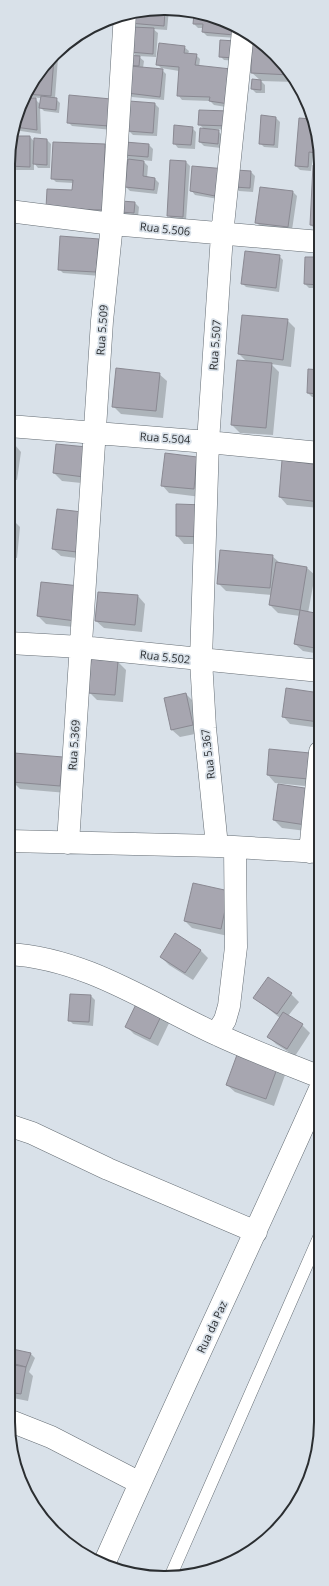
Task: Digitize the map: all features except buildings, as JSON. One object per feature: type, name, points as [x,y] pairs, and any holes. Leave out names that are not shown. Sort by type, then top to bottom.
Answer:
[{"type":"street","name":"Rua 5.509","points":[[81,648],[102,321],[112,224],[125,20]]},
{"type":"street","name":"Rua 5.507","points":[[201,660],[208,442],[222,235],[242,37]]},
{"type":"street","name":"Rua 5.506","points":[[15,212],[112,224],[222,235],[314,242]]},
{"type":"street","name":"Rua 5.504","points":[[15,426],[208,442],[314,452]]},
{"type":"street","name":"Rua 5.502","points":[[15,643],[81,648],[314,670]]},
{"type":"street","name":"Rua 5.369","points":[[68,843],[81,648]]},
{"type":"street","name":"Rua 5.367","points":[[201,660],[205,728],[226,847],[236,947],[229,1006],[225,1020],[216,1034]]},
{"type":"street","points":[[15,841],[226,847],[314,852]]},
{"type":"street","points":[[15,955],[58,962],[122,986],[216,1034],[314,1075]]},
{"type":"street","name":"Rua da Paz","points":[[106,1560],[314,1102]]},
{"type":"street","points":[[15,1127],[32,1133],[108,1169],[256,1232]]},
{"type":"street","points":[[15,1423],[51,1437],[140,1483]]},
{"type":"lane","points":[[173,1571],[314,1249]]}]
